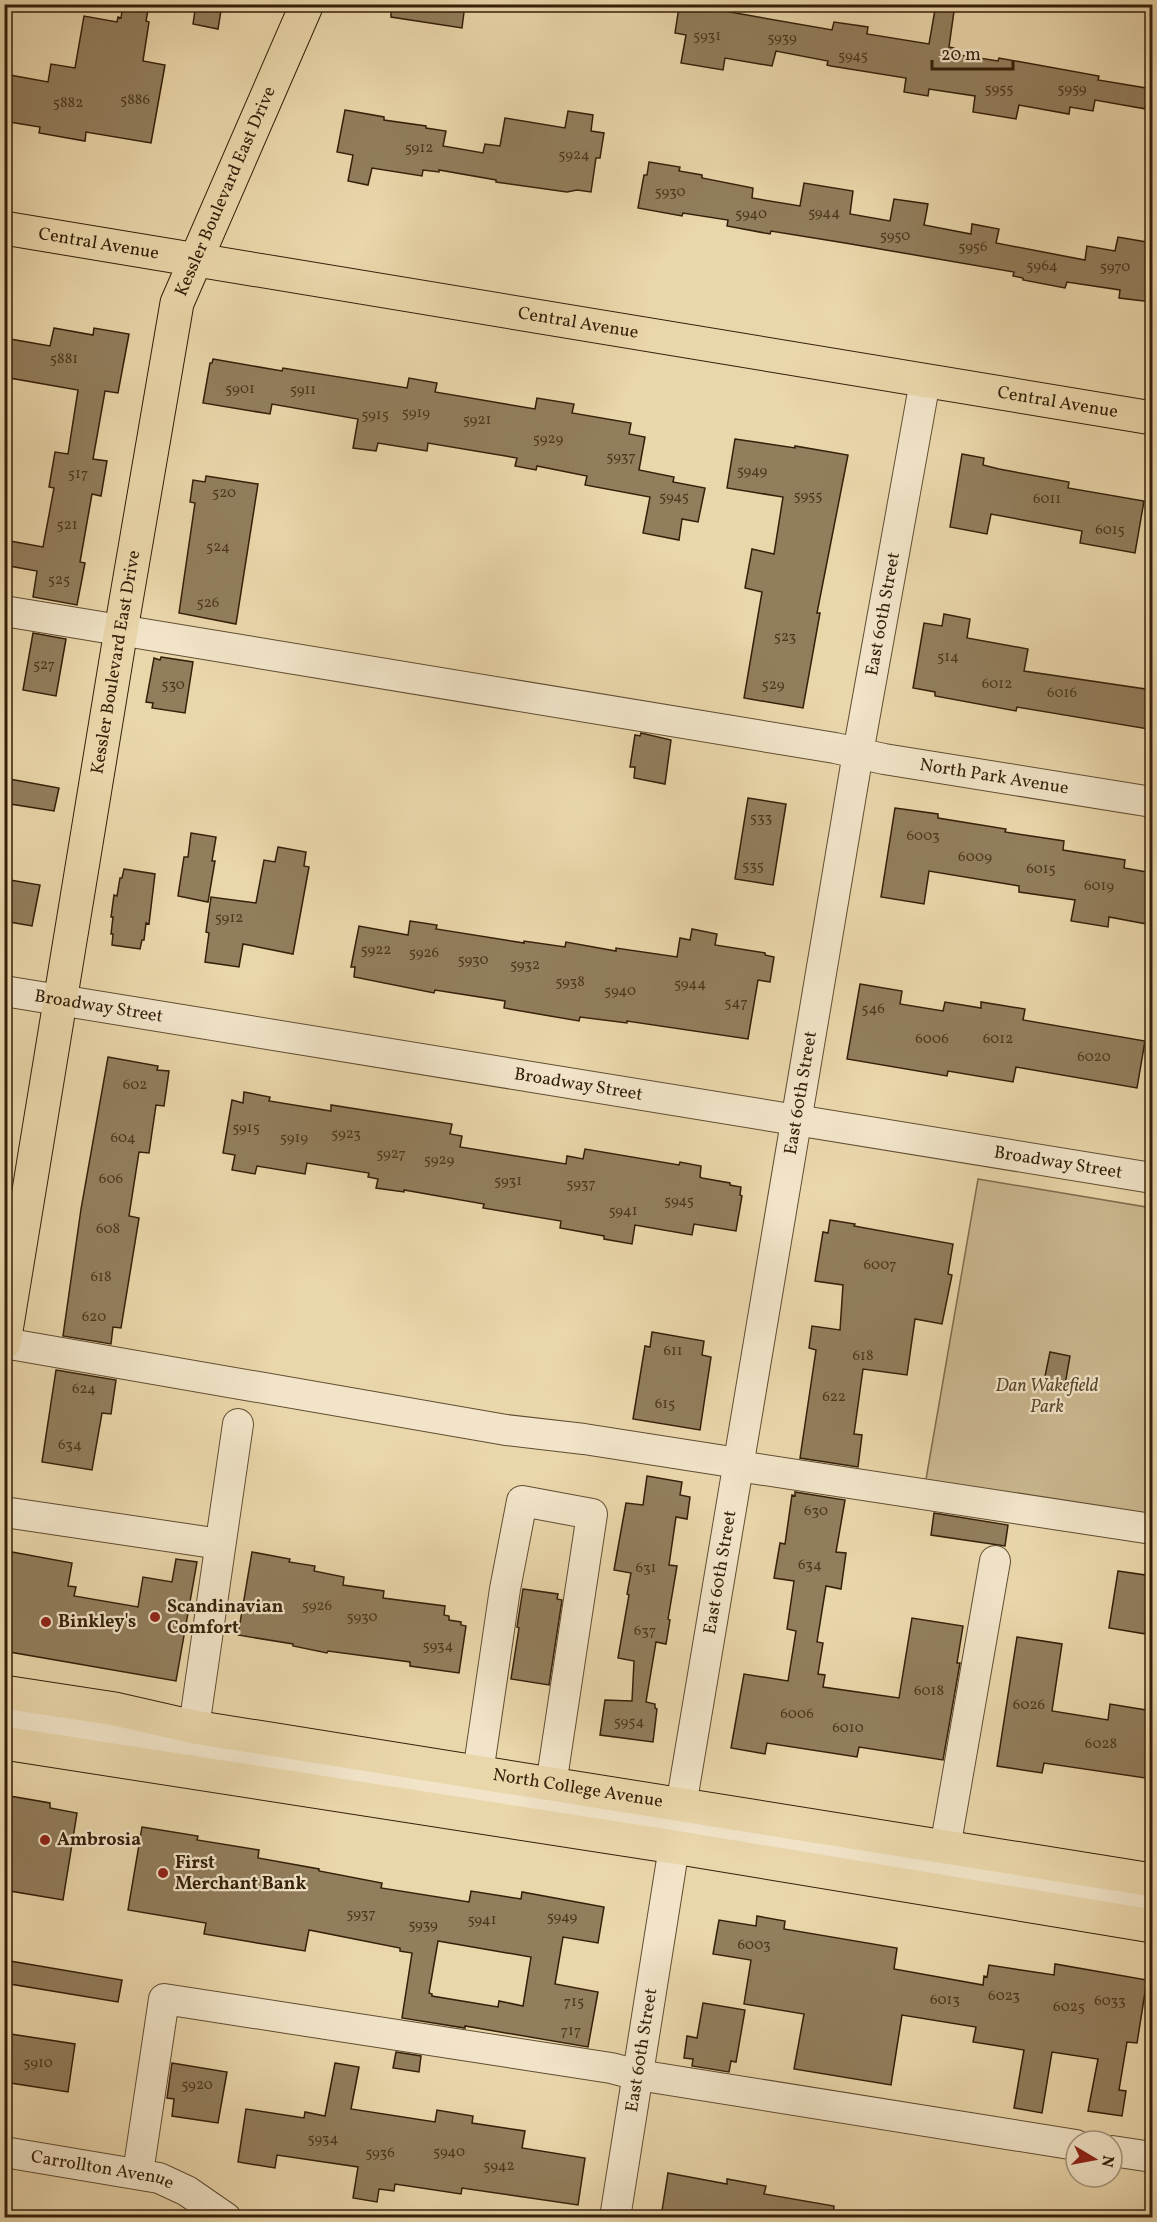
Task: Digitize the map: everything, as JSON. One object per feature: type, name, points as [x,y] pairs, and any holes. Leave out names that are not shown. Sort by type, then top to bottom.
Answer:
[{"type":"main road","name":"Kessler Boulevard East Drive","points":[[4,1343],[177,303],[307,4]]},
{"type":"main road","name":"Central Avenue","points":[[4,228],[1152,418]]},
{"type":"main road","name":"North College Avenue","points":[[4,1692],[115,1709],[194,1727],[1152,1880]]},
{"type":"main road","points":[[4,1743],[674,1847],[1152,1926]]},
{"type":"street","name":"East 60th Street","points":[[681,1806],[796,1120],[846,750],[925,381]]},
{"type":"street","name":"North Park Avenue","points":[[4,611],[1152,802]]},
{"type":"street","name":"Broadway Street","points":[[4,991],[1152,1178]]},
{"type":"street","points":[[4,1343],[506,1430],[584,1439],[1152,1529]]},
{"type":"street","points":[[194,1727],[238,1424]]},
{"type":"street","points":[[478,1773],[505,1589],[522,1501],[592,1514],[551,1785]]},
{"type":"street","points":[[4,1512],[220,1544]]},
{"type":"street","points":[[945,1848],[994,1561]]},
{"type":"street","name":"North College Avenue","points":[[4,1719],[1152,1902]]},
{"type":"street","name":"East 60th Street","points":[[615,2217],[674,1847]]},
{"type":"street","points":[[138,2173],[164,1999],[611,2068],[638,2076],[1064,2143]]},
{"type":"street","name":"Carrollton Avenue","points":[[4,2152],[159,2178],[180,2187],[226,2217]]},
{"type":"street","points":[[1124,2153],[1152,2157]]},
{"type":"green space","name":"Dan Wakefield Park","points":[[978,1179],[1152,1208],[1152,1521],[925,1485]]},
{"type":"building","points":[[123,4],[149,4],[146,21],[149,22],[143,61],[165,65],[151,143],[86,132],[85,141],[39,133],[40,127],[4,121],[4,74],[48,82],[51,64],[75,68],[84,16],[117,22],[118,17],[121,18]]},
{"type":"building","points":[[196,4],[222,4],[218,29],[193,24]]},
{"type":"building","points":[[391,4],[465,4],[462,28],[391,17]]},
{"type":"building","points":[[936,4],[955,4],[949,47],[954,48],[953,54],[998,61],[999,58],[1099,76],[1098,80],[1152,89],[1152,110],[1095,100],[1093,111],[1070,107],[1069,114],[1019,105],[1016,119],[973,112],[975,96],[929,89],[928,96],[904,92],[906,78],[831,66],[827,65],[828,61],[776,51],[772,66],[725,58],[723,70],[681,63],[686,35],[675,33],[679,7],[690,8],[690,5],[832,30],[834,22],[868,27],[867,34],[929,44]]},
{"type":"building","points":[[345,110],[384,117],[384,120],[446,131],[443,146],[483,153],[485,144],[500,146],[505,118],[565,128],[568,111],[593,115],[591,131],[604,133],[600,158],[596,158],[591,192],[577,190],[567,192],[496,182],[496,180],[439,170],[439,172],[423,170],[422,176],[372,168],[368,185],[348,181],[353,155],[337,152]]},
{"type":"building","points":[[649,162],[680,167],[679,171],[702,175],[702,178],[753,188],[752,198],[800,206],[804,183],[853,191],[850,214],[890,221],[894,199],[928,204],[924,225],[971,234],[972,224],[999,229],[996,243],[1085,260],[1087,246],[1115,251],[1118,237],[1152,243],[1152,302],[1119,298],[1120,290],[1067,282],[1065,288],[1023,280],[1023,278],[1013,276],[1014,272],[771,231],[770,234],[727,226],[728,220],[683,213],[682,216],[638,208],[644,175],[647,175]]},
{"type":"building","points":[[54,328],[93,335],[94,328],[129,334],[118,393],[105,391],[93,459],[107,461],[101,496],[92,494],[80,562],[85,563],[77,605],[33,597],[37,571],[4,565],[4,540],[43,547],[54,488],[49,487],[55,452],[68,454],[78,390],[4,377],[4,338],[50,346]]},
{"type":"building","points":[[213,359],[407,388],[409,378],[437,383],[435,392],[535,409],[537,398],[574,404],[572,413],[631,423],[629,434],[645,437],[639,470],[674,477],[673,482],[705,488],[698,522],[682,519],[679,540],[643,533],[650,497],[585,485],[587,476],[537,466],[536,470],[515,466],[517,458],[428,443],[427,451],[378,443],[376,451],[353,448],[358,419],[272,404],[270,414],[203,403],[210,363]]},
{"type":"building","points":[[735,439],[848,455],[817,613],[820,613],[803,708],[744,698],[762,592],[745,588],[752,549],[774,554],[783,497],[727,488]]},
{"type":"building","points":[[962,454],[984,458],[983,465],[1069,482],[1068,488],[1144,501],[1135,553],[1080,543],[1082,531],[991,514],[987,534],[950,527]]},
{"type":"building","points":[[206,476],[258,484],[236,624],[179,613],[195,503],[190,502],[193,480],[205,482]]},
{"type":"building","points":[[944,614],[970,619],[967,638],[1028,649],[1024,671],[1152,690],[1148,729],[1017,707],[1016,711],[935,696],[935,692],[913,688],[924,623],[942,626]]},
{"type":"building","points":[[33,633],[66,639],[56,696],[23,690]]},
{"type":"building","points":[[161,657],[193,662],[185,713],[152,708],[153,703],[146,702],[154,658],[160,660]]},
{"type":"building","points":[[641,733],[671,740],[665,784],[634,778],[635,767],[630,767],[635,735],[640,736]]},
{"type":"building","points":[[4,778],[59,788],[54,811],[4,803]]},
{"type":"building","points":[[748,798],[786,804],[773,885],[735,879]]},
{"type":"building","points":[[895,808],[938,814],[938,818],[1006,829],[1005,832],[1064,841],[1063,850],[1125,860],[1124,868],[1152,873],[1152,925],[1109,917],[1108,927],[1071,921],[1075,900],[1019,892],[1019,886],[929,871],[924,904],[881,897]]},
{"type":"building","points":[[191,833],[216,837],[212,861],[215,861],[208,902],[178,896],[184,857],[188,857]]},
{"type":"building","points":[[278,847],[306,852],[304,866],[309,867],[293,954],[243,944],[239,967],[205,962],[211,897],[256,903],[264,860],[275,862]]},
{"type":"building","points":[[124,869],[155,874],[149,924],[146,923],[144,940],[142,940],[140,949],[112,945],[113,917],[111,917],[114,895],[117,896]]},
{"type":"building","points":[[4,879],[40,885],[32,926],[4,921]]},
{"type":"building","points":[[410,921],[437,925],[436,929],[524,943],[524,941],[565,947],[566,942],[616,951],[616,948],[677,957],[680,938],[690,940],[692,929],[717,934],[715,945],[765,953],[765,955],[774,957],[770,982],[758,980],[748,1039],[627,1021],[627,1023],[580,1017],[579,1021],[504,1008],[505,1001],[435,990],[434,993],[354,977],[355,967],[351,967],[359,926],[408,935]]},
{"type":"building","points":[[860,984],[902,991],[900,1004],[943,1011],[945,1002],[981,1008],[981,1002],[1025,1009],[1023,1020],[1145,1041],[1137,1088],[1016,1067],[1013,1082],[948,1071],[947,1076],[847,1059]]},
{"type":"building","points":[[108,1057],[158,1066],[157,1070],[169,1071],[164,1106],[156,1105],[149,1153],[139,1152],[129,1216],[139,1218],[121,1328],[113,1327],[111,1344],[63,1336],[81,1209]]},
{"type":"building","points":[[244,1092],[270,1097],[269,1101],[331,1111],[331,1105],[452,1124],[450,1134],[462,1136],[460,1147],[566,1164],[567,1156],[583,1159],[585,1149],[679,1165],[680,1162],[701,1166],[700,1177],[741,1187],[740,1195],[742,1196],[736,1231],[694,1224],[692,1235],[635,1225],[632,1244],[560,1228],[561,1221],[483,1208],[484,1204],[404,1190],[404,1192],[376,1188],[378,1179],[368,1177],[369,1173],[307,1163],[305,1174],[257,1166],[255,1174],[232,1170],[235,1155],[223,1153],[232,1100],[243,1103]]},
{"type":"building","points":[[830,1220],[953,1244],[948,1274],[952,1275],[942,1324],[915,1319],[907,1375],[863,1369],[854,1434],[862,1435],[858,1467],[800,1458],[816,1350],[809,1348],[812,1326],[840,1330],[843,1285],[815,1281],[823,1232],[828,1233]]},
{"type":"building","points":[[652,1332],[704,1341],[702,1355],[711,1357],[700,1430],[633,1419],[645,1346],[650,1347]]},
{"type":"building","points":[[1050,1352],[1070,1356],[1064,1390],[1043,1386]]},
{"type":"building","points":[[56,1370],[116,1380],[111,1414],[102,1413],[92,1470],[42,1462]]},
{"type":"building","points":[[647,1476],[682,1482],[680,1495],[690,1497],[687,1519],[676,1517],[669,1565],[677,1566],[668,1619],[670,1620],[666,1644],[656,1642],[646,1702],[655,1704],[657,1709],[653,1742],[600,1735],[605,1700],[632,1701],[634,1661],[618,1658],[631,1573],[614,1570],[626,1503],[643,1505]]},
{"type":"building","points":[[795,1492],[845,1500],[836,1552],[846,1553],[841,1589],[826,1586],[817,1642],[823,1643],[818,1674],[825,1675],[823,1687],[899,1698],[912,1618],[963,1626],[957,1663],[960,1663],[943,1760],[859,1747],[857,1757],[767,1743],[765,1754],[731,1748],[744,1674],[788,1681],[796,1631],[787,1629],[794,1581],[774,1578],[780,1543],[785,1544],[792,1495],[795,1496]]},
{"type":"building","points":[[934,1513],[1008,1525],[1005,1546],[931,1535]]},
{"type":"building","points":[[12,1552],[72,1563],[68,1586],[76,1587],[74,1596],[138,1607],[143,1577],[172,1582],[176,1559],[197,1562],[176,1681],[4,1651],[4,1593]]},
{"type":"building","points":[[252,1552],[315,1566],[314,1571],[344,1577],[343,1585],[384,1591],[383,1598],[445,1606],[444,1615],[449,1616],[449,1620],[461,1622],[461,1625],[466,1626],[459,1673],[410,1666],[410,1662],[328,1651],[327,1653],[293,1646],[293,1644],[238,1635]]},
{"type":"building","points":[[1118,1571],[1152,1576],[1152,1635],[1109,1628]]},
{"type":"building","points":[[523,1589],[558,1594],[557,1599],[562,1600],[549,1685],[511,1679]]},
{"type":"building","points":[[1017,1637],[1062,1644],[1052,1711],[1108,1720],[1110,1704],[1152,1711],[1152,1779],[1044,1763],[1042,1773],[997,1766]]},
{"type":"building","points":[[4,1795],[50,1803],[50,1808],[77,1813],[63,1900],[4,1890]]},
{"type":"building","points":[[142,1827],[198,1836],[197,1840],[259,1850],[258,1858],[382,1883],[381,1888],[469,1902],[471,1891],[521,1899],[522,1892],[604,1907],[598,1943],[563,1937],[555,1984],[598,1992],[588,2047],[465,2026],[465,2028],[402,2018],[412,1953],[400,1951],[400,1948],[309,1930],[305,1951],[204,1934],[206,1923],[128,1910]],"holes":[[[438,1941],[531,1957],[523,2006],[499,2001],[498,2007],[432,1996],[429,1993]]]},
{"type":"building","points":[[757,1916],[785,1921],[784,1929],[897,1948],[894,1969],[983,1985],[989,1965],[1054,1975],[1055,1964],[1147,1980],[1137,2043],[1127,2042],[1119,2090],[1126,2091],[1122,2116],[1088,2111],[1098,2059],[1052,2052],[1042,2113],[1014,2108],[1024,2050],[973,2042],[976,2027],[902,2015],[891,2085],[794,2069],[804,2014],[744,2004],[751,1960],[713,1954],[719,1920],[756,1926]]},
{"type":"building","points":[[4,1960],[122,1980],[118,2002],[4,1983]]},
{"type":"building","points":[[703,2003],[745,2010],[736,2062],[731,2061],[729,2072],[692,2066],[693,2059],[684,2058],[687,2036],[697,2038]]},
{"type":"building","points":[[4,2033],[75,2044],[68,2092],[4,2082]]},
{"type":"building","points":[[396,2052],[421,2056],[419,2072],[393,2068]]},
{"type":"building","points":[[172,2063],[227,2072],[218,2123],[172,2116],[174,2099],[167,2098]]},
{"type":"building","points":[[335,2063],[359,2067],[351,2109],[435,2122],[437,2110],[473,2116],[472,2123],[525,2131],[522,2148],[585,2158],[578,2205],[462,2188],[461,2194],[395,2184],[394,2191],[379,2189],[377,2202],[353,2198],[358,2167],[277,2155],[275,2168],[238,2162],[246,2109],[304,2118],[305,2112],[325,2116]]},
{"type":"building","points":[[668,2173],[727,2184],[727,2179],[766,2186],[764,2194],[834,2206],[833,2217],[661,2217]]},
{"type":"place","name":"Scandinavian Comfort","points":[[155,1617]]},
{"type":"place","name":"Binkley's","points":[[46,1622]]},
{"type":"place","name":"Ambrosia","points":[[45,1840]]},
{"type":"place","name":"First Merchant Bank","points":[[163,1873]]}]
